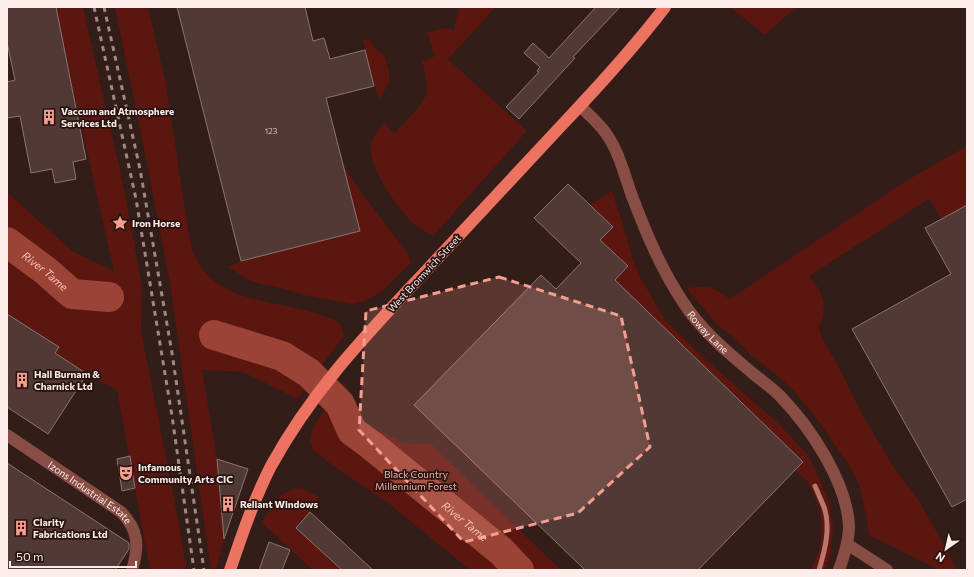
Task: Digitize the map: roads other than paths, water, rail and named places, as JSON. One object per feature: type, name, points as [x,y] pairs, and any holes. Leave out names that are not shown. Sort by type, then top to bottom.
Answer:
[{"type":"main road","name":"West Bromwich Street","points":[[230,570],[251,510],[279,452],[309,405],[327,381],[370,331],[580,106],[642,37],[665,7]]},
{"type":"street","name":"Roway Lane","points":[[580,106],[605,131],[616,149],[648,237],[662,266],[683,303],[700,325],[718,344],[780,396],[804,425],[834,472],[843,496],[848,526],[847,544],[839,570]]},
{"type":"street","name":"Izons Industrial Estate","points":[[7,436],[121,512],[130,520],[135,533],[137,547],[132,570]]},
{"type":"street","points":[[847,544],[888,570]]},
{"type":"waterway","name":"River Tame","points":[[7,242],[46,271],[72,294],[109,297]]},
{"type":"waterway","name":"River Tame","points":[[214,335],[282,356],[309,373],[340,404],[352,431],[501,551],[519,570]]},
{"type":"waterway","points":[[815,486],[824,507],[827,522],[825,547],[819,570]]},
{"type":"railway","points":[[94,7],[136,199],[172,416],[194,570]]},
{"type":"railway","points":[[104,7],[140,169],[172,353],[204,570]]},
{"type":"place","name":"Vaccum and Atmosphere Services Ltd","points":[[49,117]]},
{"type":"place","name":"Iron Horse","points":[[120,223]]},
{"type":"place","name":"Hall Burnam & Charnick Ltd","points":[[22,380]]},
{"type":"place","name":"Infamous Community Arts CIC","points":[[126,473]]},
{"type":"place","name":"Reliant Windows","points":[[228,504]]},
{"type":"place","name":"Clarity Fabrications Ltd","points":[[21,528]]},
{"type":"park label","name":"Black Country Millennium Forest","points":[[416,480]]}]
